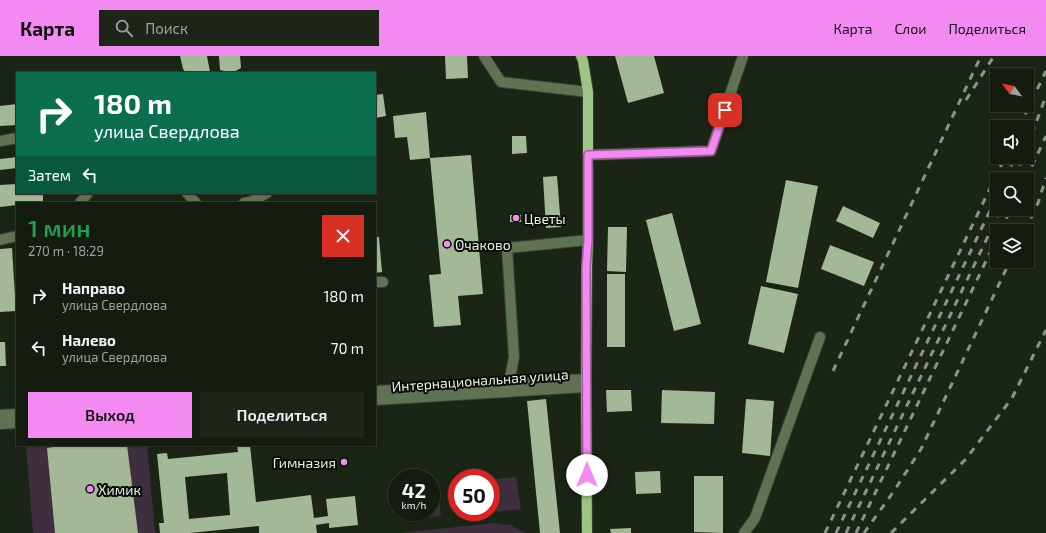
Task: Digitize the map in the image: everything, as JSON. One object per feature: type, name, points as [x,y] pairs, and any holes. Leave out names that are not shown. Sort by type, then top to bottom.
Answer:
[{"type":"main road","points":[[581,56],[588,92],[588,240],[586,268],[587,533]]},
{"type":"street","points":[[484,56],[501,82],[588,92]]},
{"type":"street","points":[[588,155],[711,151],[743,56]]},
{"type":"street","points":[[0,141],[16,138]]},
{"type":"street","points":[[81,202],[87,194]]},
{"type":"street","points":[[188,194],[195,202]]},
{"type":"street","points":[[250,202],[265,194]]},
{"type":"street","points":[[0,240],[16,236]]},
{"type":"street","points":[[509,387],[514,357],[507,248],[588,240]]},
{"type":"street","points":[[744,533],[756,518],[820,337]]},
{"type":"street","name":"Интернациональная улица","points":[[376,391],[586,383]]},
{"type":"street","name":"Интернациональная улица","points":[[376,400],[509,387]]},
{"type":"street","points":[[0,415],[16,414]]},
{"type":"street","points":[[0,424],[16,423]]},
{"type":"shaded area","name":"Химик","points":[[26,446],[147,446],[155,533],[33,533]]},
{"type":"shaded area","points":[[516,477],[521,509],[500,511],[500,479]]},
{"type":"shaded area","points":[[495,523],[511,525],[525,533],[400,533]]},
{"type":"building","points":[[180,56],[207,56],[210,72],[185,72],[183,69]]},
{"type":"building","points":[[219,56],[240,56],[241,68],[234,72],[220,70]]},
{"type":"building","points":[[445,56],[467,56],[468,78],[446,79]]},
{"type":"building","points":[[615,56],[654,56],[664,93],[628,103]]},
{"type":"building","points":[[383,94],[386,116],[376,118],[376,95]]},
{"type":"building","points":[[16,104],[16,125],[0,126],[0,106]]},
{"type":"building","points":[[426,112],[430,158],[410,160],[407,137],[395,138],[393,116]]},
{"type":"building","points":[[512,136],[526,136],[527,153],[512,154]]},
{"type":"building","points":[[471,155],[483,294],[458,296],[461,325],[434,327],[429,275],[441,274],[430,158]]},
{"type":"building","points":[[16,157],[16,168],[0,170],[0,159]]},
{"type":"building","points":[[557,176],[561,227],[546,228],[543,177]]},
{"type":"building","points":[[786,180],[818,186],[798,288],[766,282]]},
{"type":"building","points":[[16,184],[16,194],[43,194],[43,202],[16,202],[16,205],[0,207],[0,185]]},
{"type":"building","points":[[843,206],[880,223],[873,238],[836,221]]},
{"type":"building","points":[[672,213],[701,324],[674,331],[646,220]]},
{"type":"building","name":"Цветы","points":[[510,215],[521,215],[521,222],[510,222]]},
{"type":"building","points":[[608,227],[627,227],[626,272],[607,271]]},
{"type":"building","points":[[376,237],[379,237],[382,272],[376,273]]},
{"type":"building","points":[[830,245],[874,262],[864,286],[821,269]]},
{"type":"building","points":[[12,248],[16,311],[0,312],[0,249]]},
{"type":"building","points":[[607,274],[625,274],[625,347],[607,347]]},
{"type":"building","points":[[761,286],[798,294],[784,353],[748,344]]},
{"type":"building","points":[[0,342],[5,342],[6,366],[0,366]]},
{"type":"building","points":[[606,390],[631,390],[632,411],[607,412]]},
{"type":"building","points":[[662,390],[715,392],[714,424],[661,423]]},
{"type":"building","points":[[546,399],[560,533],[540,533],[527,401]]},
{"type":"building","points":[[746,399],[774,401],[770,456],[742,453]]},
{"type":"building","name":"Химик","points":[[60,446],[127,446],[138,533],[55,533],[47,448]]},
{"type":"building","points":[[237,446],[250,446],[256,502],[311,495],[314,518],[328,516],[326,499],[355,496],[358,525],[329,528],[329,523],[316,525],[317,533],[259,533],[259,526],[190,533],[160,533],[159,523],[164,523],[157,454],[167,453],[168,459],[238,452]],"holes":[[[227,473],[230,515],[189,519],[185,477]]]},
{"type":"building","points":[[660,471],[661,493],[636,494],[635,472]]},
{"type":"building","points":[[694,476],[723,476],[723,533],[694,532]]},
{"type":"building","points":[[631,528],[631,533],[611,533],[610,529]]},
{"type":"railway","points":[[833,371],[981,56]]},
{"type":"railway","points":[[966,100],[994,56]]},
{"type":"railway","points":[[1022,120],[1046,71]]},
{"type":"railway","points":[[1034,128],[1046,96]]},
{"type":"railway","points":[[1029,172],[1046,136]]},
{"type":"railway","points":[[825,533],[1002,164]]},
{"type":"railway","points":[[1008,172],[1012,164]]},
{"type":"railway","points":[[1018,172],[1020,164]]},
{"type":"railway","points":[[1028,224],[1038,203],[1046,178]]},
{"type":"railway","points":[[836,533],[990,211]]},
{"type":"railway","points":[[846,533],[998,216]]},
{"type":"railway","points":[[1004,224],[1008,216]]},
{"type":"railway","points":[[856,533],[990,253]]},
{"type":"railway","points":[[864,533],[894,491],[921,449],[1007,268]]},
{"type":"railway","points":[[891,533],[966,459],[1012,398],[1046,330]]},
{"type":"place","name":"Цветы","points":[[516,218]]},
{"type":"place","name":"Очаково","points":[[447,244]]},
{"type":"place","name":"Гимназия","points":[[344,462]]},
{"type":"place","name":"Химик","points":[[90,489]]},
{"type":"route","points":[[587,475],[586,268],[588,240],[588,155],[711,151],[725,110]]}]
